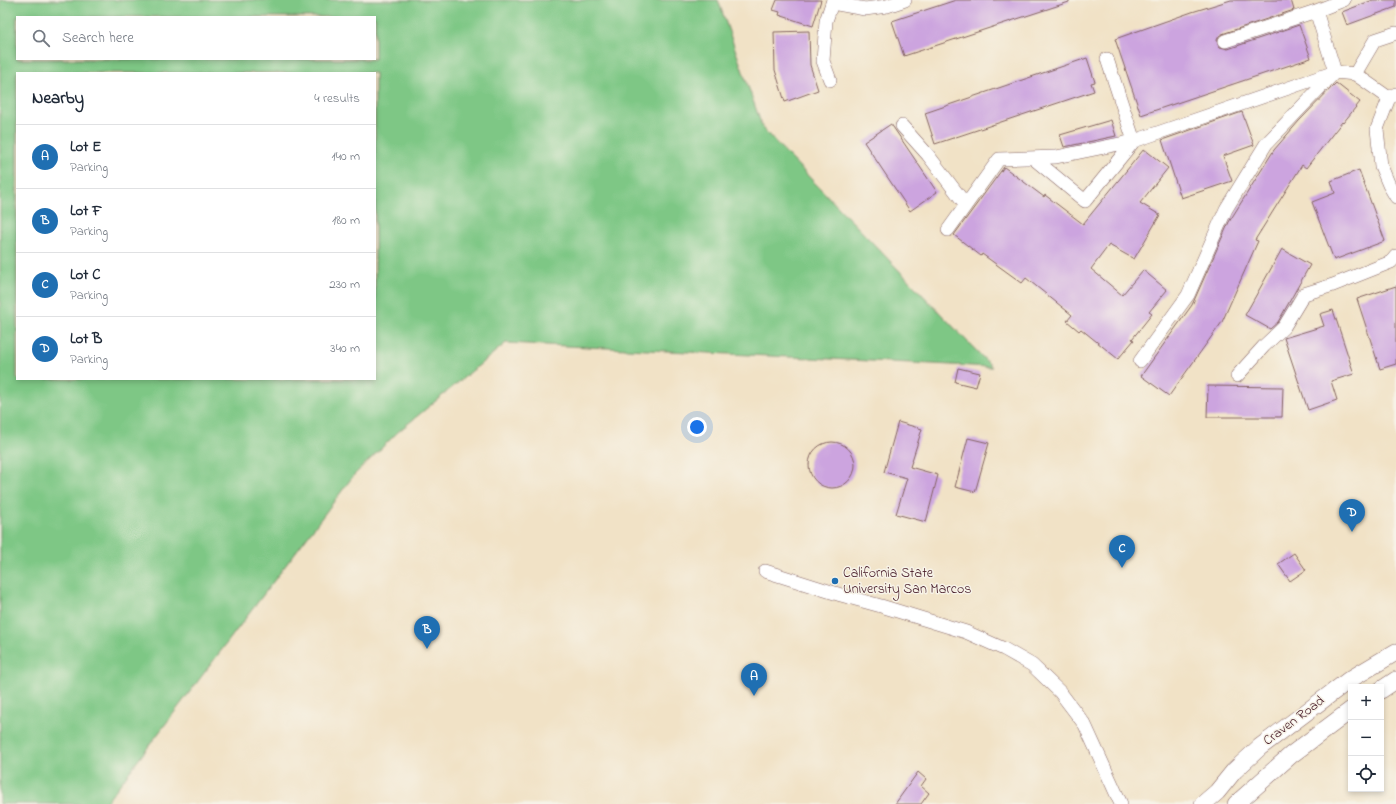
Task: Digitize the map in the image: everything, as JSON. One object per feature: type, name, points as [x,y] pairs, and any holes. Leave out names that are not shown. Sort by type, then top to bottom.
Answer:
[{"type":"main road","name":"Craven Road","points":[[1203,804],[1216,792],[1234,771],[1260,747],[1349,680],[1396,652]]},
{"type":"main road","points":[[1384,688],[1396,680]]},
{"type":"main road","name":"Craven Road","points":[[1236,804],[1291,755],[1348,712]]},
{"type":"street","points":[[830,80],[823,61],[826,21],[833,2],[865,9],[887,6],[905,0]]},
{"type":"street","points":[[1225,41],[1316,11],[1344,0]]},
{"type":"street","points":[[1316,11],[1335,72]]},
{"type":"street","points":[[1354,74],[1375,40],[1396,33]]},
{"type":"street","points":[[1107,59],[1134,140]]},
{"type":"street","points":[[1140,361],[1188,295],[1226,209],[1266,144],[1335,72]]},
{"type":"street","points":[[948,230],[999,159],[1056,157],[1134,140],[1335,72],[1354,74],[1392,96],[1377,129],[1381,166],[1396,197]]},
{"type":"street","points":[[902,126],[928,155],[966,205]]},
{"type":"street","points":[[1033,158],[1085,201],[1134,140]]},
{"type":"street","points":[[1237,376],[1264,346],[1284,327],[1304,294],[1333,285],[1391,262],[1396,256]]},
{"type":"street","points":[[765,571],[966,632],[1004,649],[1032,665],[1060,692],[1085,725],[1122,804]]},
{"type":"green space","points":[[0,0],[718,0],[763,129],[992,367],[506,343],[398,432],[354,475],[105,804],[0,804]]},
{"type":"building","points":[[777,0],[821,0],[813,26],[779,15],[780,12],[773,10]]},
{"type":"building","points":[[956,0],[1069,0],[1069,2],[904,56],[892,21]]},
{"type":"building","points":[[1231,0],[1291,0],[1294,10],[1222,34],[1217,40],[1220,47],[1228,49],[1299,25],[1311,58],[1141,115],[1115,39]]},
{"type":"building","points":[[1373,0],[1396,0],[1396,7],[1347,25],[1342,12]]},
{"type":"building","points":[[809,31],[810,65],[818,90],[785,102],[775,70],[774,32]]},
{"type":"building","points":[[1087,58],[1095,82],[1091,83],[1094,91],[935,144],[925,113]]},
{"type":"building","points":[[1336,83],[1360,102],[1343,123],[1342,122],[1306,168],[1302,165],[1255,240],[1258,241],[1222,322],[1169,396],[1141,376],[1192,305],[1229,222],[1274,150],[1299,121]]},
{"type":"building","points":[[1242,112],[1254,145],[1223,156],[1232,181],[1181,198],[1162,140]]},
{"type":"building","points":[[1111,120],[1116,136],[1064,147],[1060,135]]},
{"type":"building","points":[[891,124],[937,192],[910,211],[864,142]]},
{"type":"building","points":[[1144,149],[1168,168],[1140,203],[1160,215],[1134,259],[1109,245],[1091,269],[1122,295],[1143,270],[1167,290],[1149,312],[1152,314],[1132,339],[1134,340],[1118,359],[1081,329],[1079,331],[1067,321],[1072,315],[1026,278],[1022,283],[982,254],[981,256],[954,235],[1004,167],[1044,197],[1045,195],[1083,224]]},
{"type":"building","points":[[1359,170],[1385,241],[1334,260],[1312,202],[1335,193],[1331,181]]},
{"type":"building","points":[[1282,249],[1310,265],[1278,322],[1270,329],[1245,315]]},
{"type":"building","points":[[1396,286],[1396,364],[1380,369],[1357,299]]},
{"type":"building","points":[[1333,310],[1354,374],[1331,381],[1337,400],[1308,410],[1284,338],[1324,326],[1320,314]]},
{"type":"building","points":[[958,368],[980,373],[976,387],[955,382]]},
{"type":"building","points":[[1208,386],[1283,387],[1282,417],[1207,417]]},
{"type":"building","points":[[898,422],[922,429],[910,467],[938,475],[926,522],[896,514],[907,478],[884,472]]},
{"type":"building","points":[[968,438],[989,443],[975,492],[955,487]]},
{"type":"building","points":[[827,442],[837,442],[845,446],[851,452],[855,460],[855,470],[851,478],[845,484],[837,488],[827,488],[819,484],[813,478],[809,470],[809,460],[813,452],[819,446]]},
{"type":"building","points":[[1294,553],[1306,570],[1290,581],[1278,564]]},
{"type":"building","points":[[918,772],[926,779],[921,786],[929,793],[921,804],[895,804]]},
{"type":"place","name":"Lot B","points":[[1352,532]]},
{"type":"place","name":"Lot C","points":[[1122,568]]},
{"type":"place","name":"California State University San Marcos","points":[[835,581]]},
{"type":"place","name":"Lot F","points":[[427,649]]},
{"type":"place","name":"Lot E","points":[[754,696]]}]
